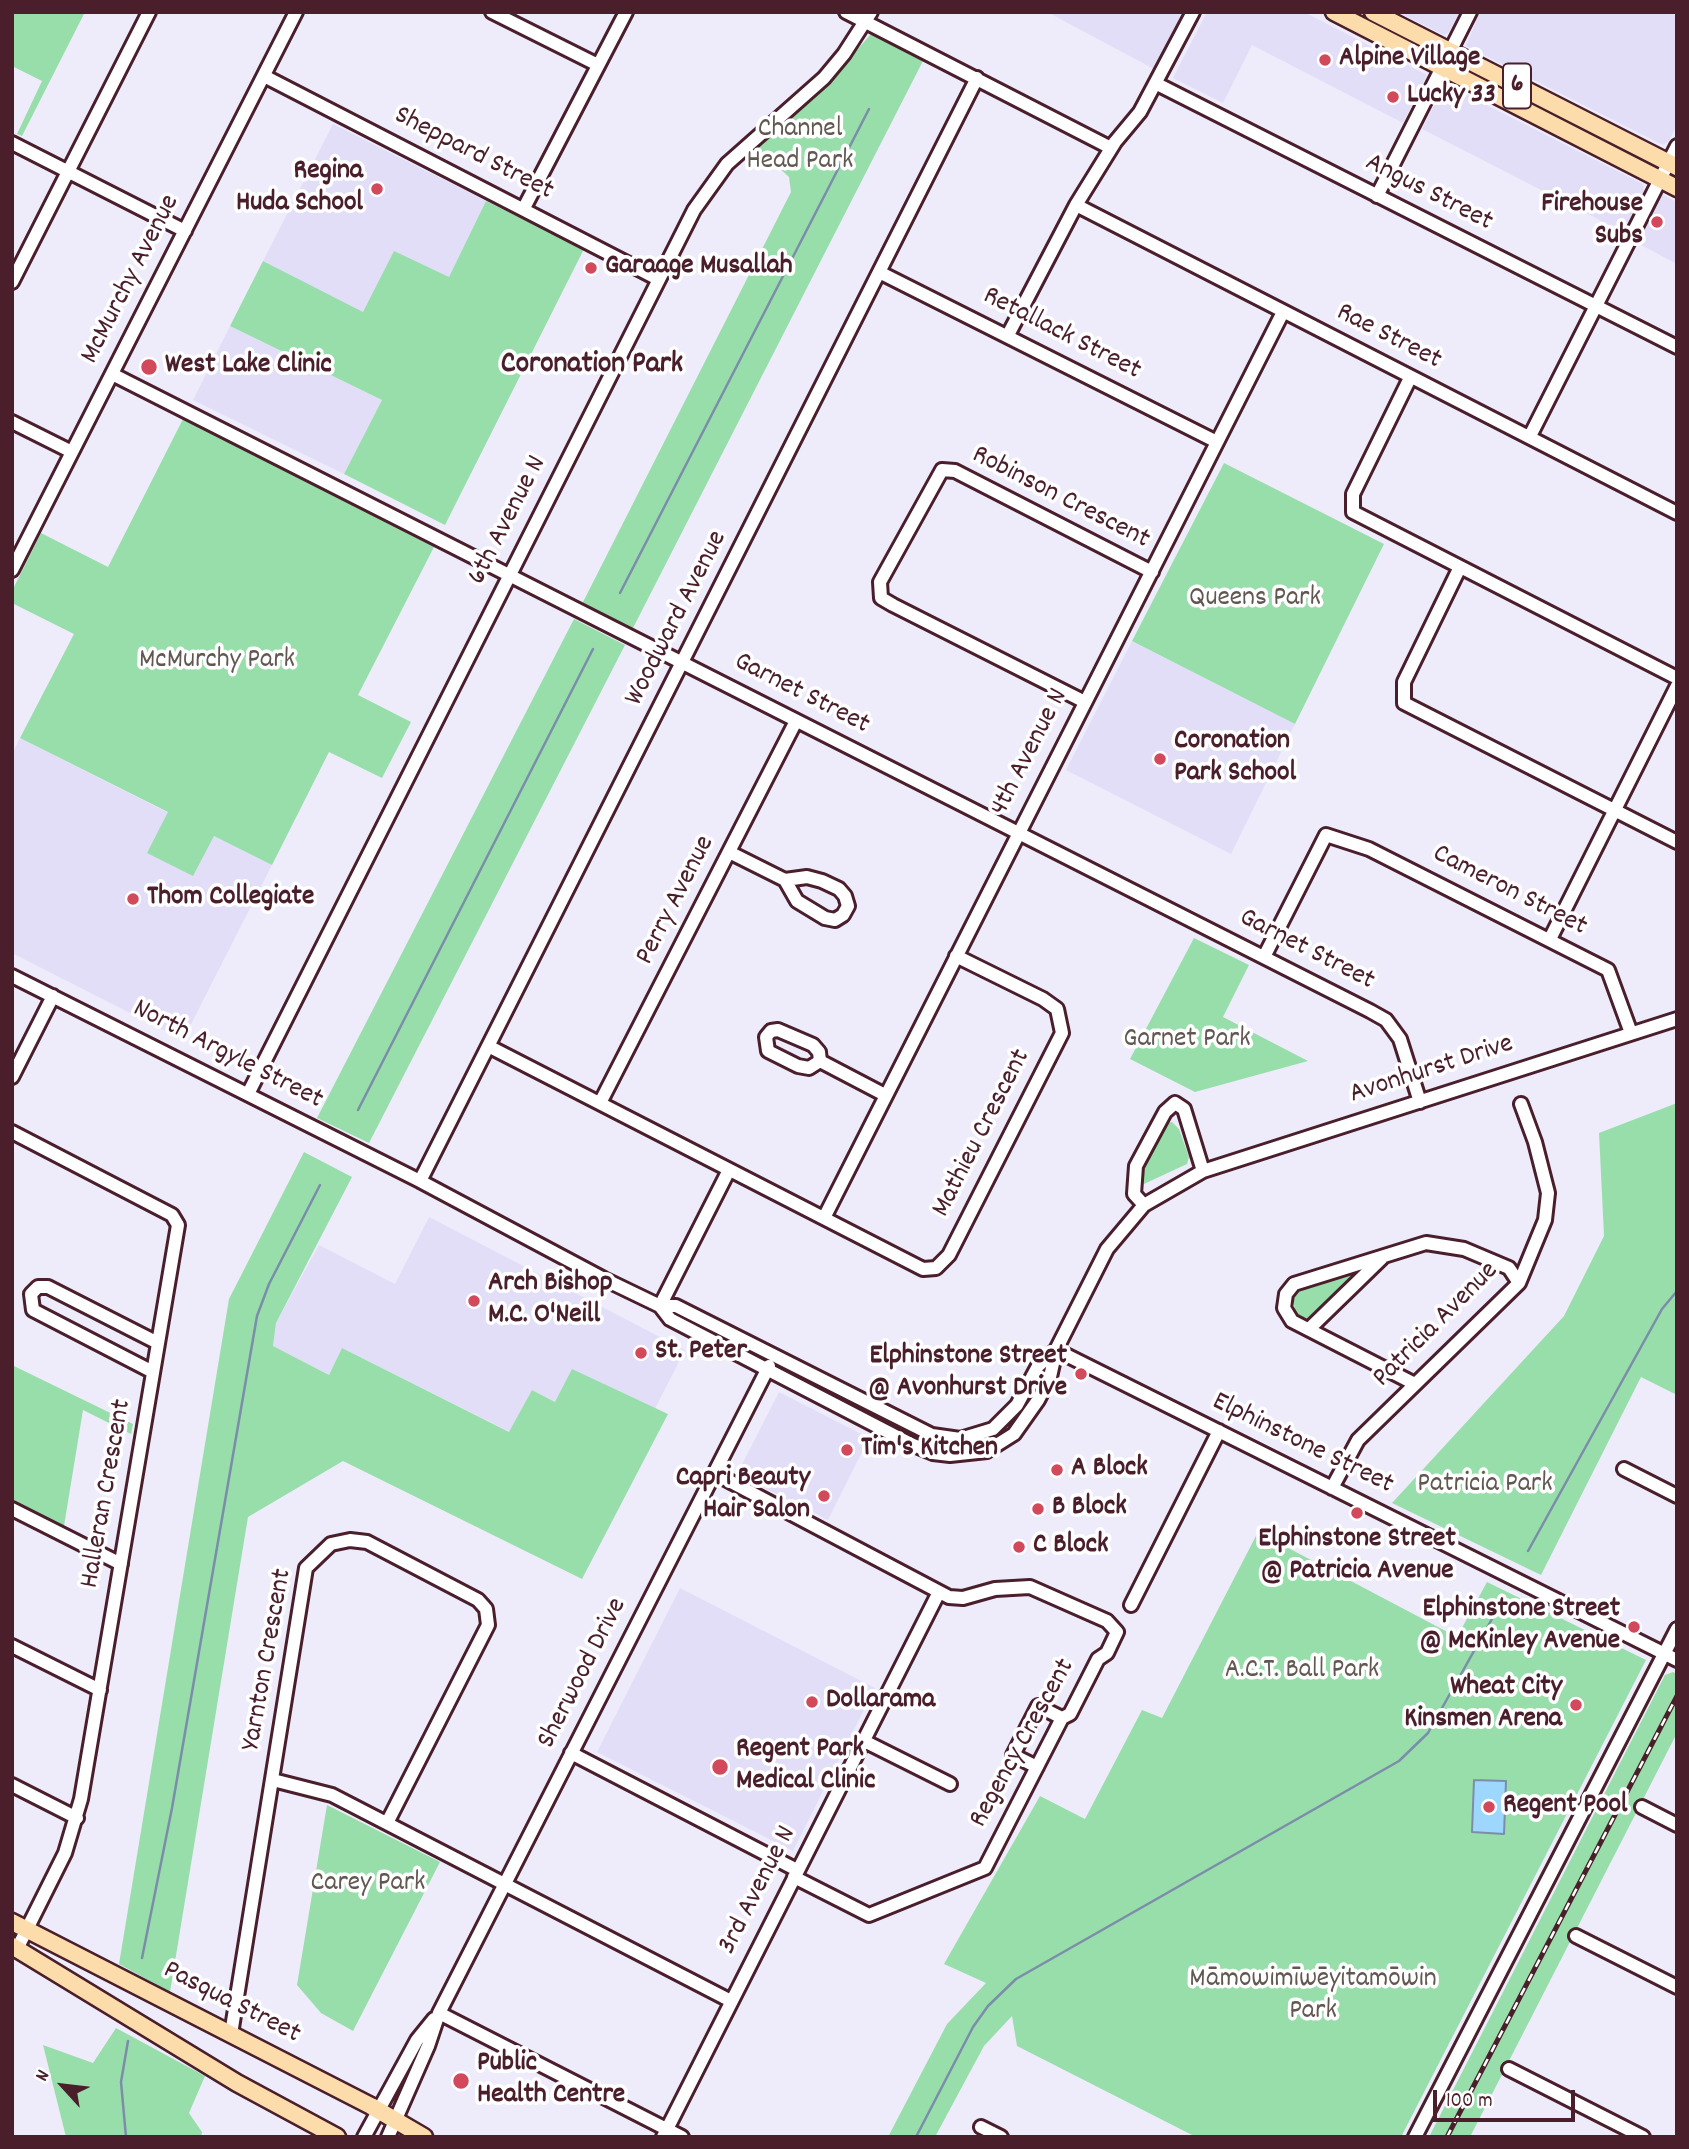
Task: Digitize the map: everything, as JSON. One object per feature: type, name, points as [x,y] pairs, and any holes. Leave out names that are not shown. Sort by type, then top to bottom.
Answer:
[{"type":"main road","name":"6","points":[[1334,12],[1677,188]]},
{"type":"main road","name":"6","points":[[1373,12],[1672,165]]},
{"type":"main road","name":"Pasqua Street","points":[[19,1926],[378,2110],[424,2137]]},
{"type":"main road","name":"Pasqua Street","points":[[15,1948],[237,2083],[337,2137]]},
{"type":"street","points":[[12,282],[149,12]]},
{"type":"street","name":"McMurchy Avenue","points":[[12,570],[296,12]]},
{"type":"street","points":[[492,12],[598,65]]},
{"type":"street","points":[[524,208],[626,12]]},
{"type":"street","points":[[846,12],[868,17],[1111,148]]},
{"type":"street","points":[[1008,335],[1076,205],[1111,148],[1157,84],[1193,12]]},
{"type":"street","points":[[1377,195],[1471,12]]},
{"type":"street","name":"6th Avenue N","points":[[248,1094],[694,210],[727,164],[824,78],[868,17]]},
{"type":"street","name":"Sheppard Street","points":[[264,76],[658,279]]},
{"type":"street","name":"Woodward Avenue","points":[[420,1181],[881,273],[977,78]]},
{"type":"street","name":"Angus Street","points":[[1157,84],[1677,347]]},
{"type":"street","points":[[12,143],[185,231]]},
{"type":"street","points":[[1530,436],[1659,180],[1672,165],[1677,146]]},
{"type":"street","name":"Rae Street","points":[[1076,205],[1677,513]]},
{"type":"street","name":"Retallack Street","points":[[881,273],[1217,442]]},
{"type":"street","name":"4th Avenue N","points":[[824,1218],[1283,312]]},
{"type":"street","name":"Garnet Street","points":[[112,374],[1386,1020],[1400,1039],[1420,1102]]},
{"type":"street","points":[[1410,377],[1353,494],[1353,512],[1677,678]]},
{"type":"street","points":[[12,422],[72,452]]},
{"type":"street","name":"Robinson Crescent","points":[[1085,702],[881,598],[880,582],[942,470],[955,471],[1152,572]]},
{"type":"street","points":[[1460,567],[1404,682],[1404,703],[1677,842]]},
{"type":"street","points":[[1550,939],[1677,686]]},
{"type":"street","name":"Perry Avenue","points":[[600,1103],[796,720]]},
{"type":"street","name":"Cameron Street","points":[[1264,957],[1326,835],[1369,849],[1608,970],[1631,1033]]},
{"type":"street","points":[[729,852],[785,880],[797,901],[825,918],[835,920],[843,915],[848,906],[839,888],[807,877],[785,880]]},
{"type":"street","name":"Mathieu Crescent","points":[[824,1218],[923,1269],[936,1268],[949,1255],[1062,1033],[1057,1009],[1043,999],[956,956]]},
{"type":"street","name":"North Argyle Street","points":[[12,976],[420,1181],[660,1306]]},
{"type":"street","points":[[12,1077],[53,996]]},
{"type":"street","name":"Avonhurst Drive","points":[[766,1370],[933,1453],[971,1454],[988,1451],[1022,1426],[1050,1377],[1056,1350],[1107,1249],[1144,1205],[1203,1171],[1677,1019]]},
{"type":"street","points":[[490,1047],[824,1218]]},
{"type":"street","points":[[820,1061],[885,1095]]},
{"type":"street","points":[[1144,1205],[1134,1194],[1136,1166],[1165,1112],[1175,1103],[1184,1109],[1203,1171]]},
{"type":"street","name":"Patricia Avenue","points":[[1332,1489],[1358,1440],[1413,1383],[1519,1283],[1545,1220],[1548,1193],[1535,1142],[1521,1104]]},
{"type":"street","name":"Halleran Crescent","points":[[12,1132],[172,1215],[178,1225],[77,1818],[65,1853],[19,1926],[15,1948]]},
{"type":"street","points":[[660,1306],[729,1170]]},
{"type":"street","points":[[1413,1383],[1292,1321],[1284,1308],[1286,1294],[1294,1284],[1426,1243],[1465,1249],[1509,1268],[1519,1283]]},
{"type":"street","points":[[1309,1329],[1385,1255]]},
{"type":"street","points":[[153,1372],[33,1310],[31,1294],[38,1287],[48,1287],[156,1342]]},
{"type":"street","points":[[660,1306],[676,1307],[774,1356]]},
{"type":"street","points":[[660,1306],[670,1319],[766,1370]]},
{"type":"street","name":"Avonhurst Drive","points":[[774,1356],[932,1435],[960,1440],[976,1436],[1005,1419],[1017,1405],[1038,1366],[1056,1350]]},
{"type":"street","name":"Elphinstone Street","points":[[1056,1350],[1677,1660]]},
{"type":"street","name":"Sherwood Drive","points":[[388,2137],[428,2046],[439,2013],[774,1356]]},
{"type":"street","points":[[1131,1605],[1219,1431]]},
{"type":"street","points":[[1624,1469],[1677,1496]]},
{"type":"street","points":[[714,1473],[939,1592]]},
{"type":"street","points":[[12,1509],[121,1564]]},
{"type":"street","name":"Yarnton Crescent","points":[[231,2034],[306,1568],[331,1544],[351,1540],[367,1542],[478,1600],[486,1609],[488,1625],[387,1823]]},
{"type":"street","name":"Regency Crescent","points":[[571,1753],[869,1915],[985,1868],[1062,1718],[1070,1714],[1098,1659],[1107,1653],[1117,1632],[1112,1626],[1030,1587],[995,1589],[963,1598],[939,1592]]},
{"type":"street","name":"3rd Avenue N","points":[[665,2133],[939,1592]]},
{"type":"street","points":[[1415,2137],[1677,1629]]},
{"type":"street","points":[[12,1646],[100,1690]]},
{"type":"street","points":[[1037,1767],[1013,1755],[1038,1706],[1062,1718]]},
{"type":"street","points":[[864,1741],[950,1784]]},
{"type":"street","points":[[273,1780],[323,1791],[731,2001]]},
{"type":"street","points":[[12,1785],[77,1818]]},
{"type":"street","points":[[1642,1807],[1677,1825]]},
{"type":"street","points":[[1576,1936],[1677,1987]]},
{"type":"street","points":[[439,2013],[665,2133],[682,2137]]},
{"type":"street","name":"Sherwood Drive","points":[[364,2137],[417,2040],[439,2013]]},
{"type":"street","points":[[1509,2069],[1643,2137]]},
{"type":"street","points":[[981,2127],[1001,2137]]},
{"type":"shaded area","points":[[1047,12],[1183,12],[1154,69]]},
{"type":"shaded area","points":[[1207,12],[1304,12],[1427,75],[1403,123],[1252,45],[1223,103],[1173,78]]},
{"type":"shaded area","points":[[1398,12],[1460,12],[1449,32],[1444,35]]},
{"type":"shaded area","points":[[1480,12],[1670,12],[1677,16],[1677,124],[1669,141],[1663,145],[1466,46]]},
{"type":"shaded area","points":[[1445,84],[1643,184],[1644,192],[1623,232],[1422,129]]},
{"type":"shaded area","points":[[333,124],[486,201],[449,278],[363,313],[263,261]]},
{"type":"shaded area","points":[[1662,194],[1677,202],[1677,264],[1637,243]]},
{"type":"shaded area","points":[[230,326],[382,400],[344,474],[193,400]]},
{"type":"shaded area","points":[[1132,641],[1295,724],[1231,854],[1066,770]]},
{"type":"shaded area","points":[[20,738],[272,865],[183,1040],[12,953],[12,754]]},
{"type":"shaded area","points":[[429,1217],[685,1350],[637,1444],[532,1390],[510,1432],[342,1348],[329,1375],[273,1346],[276,1323],[319,1245],[395,1284]]},
{"type":"shaded area","points":[[779,1392],[869,1438],[828,1520],[737,1474]]},
{"type":"shaded area","points":[[680,1588],[875,1688],[793,1851],[597,1752]]},
{"type":"green space","points":[[12,12],[85,12],[22,136],[17,134],[42,81],[12,66]]},
{"type":"green space","name":"Channel Head Park","points":[[870,35],[877,35],[924,59],[632,630],[582,604],[791,192],[789,177],[754,145],[822,91]]},
{"type":"green space","points":[[486,201],[584,249],[445,525],[344,474],[382,400],[230,326],[263,261],[363,312],[394,251],[449,277]]},
{"type":"green space","name":"McMurchy Park","points":[[183,419],[434,547],[358,695],[411,722],[382,778],[329,752],[272,865],[214,836],[193,876],[147,853],[168,812],[20,738],[74,634],[12,603],[12,591],[41,533],[108,567]]},
{"type":"green space","name":"Queens Park","points":[[1224,463],[1384,544],[1295,724],[1132,641]]},
{"type":"green space","points":[[574,619],[625,645],[369,1143],[317,1118]]},
{"type":"green space","name":"Garnet Park","points":[[1194,938],[1249,965],[1223,1017],[1308,1061],[1195,1092],[1130,1059]]},
{"type":"green space","name":"Patricia Park","points":[[1677,1103],[1677,1395],[1641,1377],[1541,1575],[1392,1503],[1564,1316],[1604,1236],[1599,1133]]},
{"type":"green space","points":[[1172,1122],[1179,1129],[1189,1157],[1187,1164],[1144,1184],[1139,1174],[1163,1124]]},
{"type":"green space","points":[[304,1152],[352,1177],[276,1323],[273,1346],[329,1375],[342,1348],[509,1432],[532,1390],[555,1402],[572,1369],[668,1414],[582,1579],[343,1461],[248,1517],[170,1992],[119,1964],[229,1299]]},
{"type":"green space","points":[[1351,1272],[1356,1277],[1310,1319],[1296,1315],[1293,1300],[1298,1291]]},
{"type":"green space","points":[[12,1362],[14,1366],[133,1424],[131,1434],[83,1410],[64,1526],[12,1500]]},
{"type":"green space","points":[[1258,1532],[1457,1637],[1487,1582],[1646,1660],[1401,2137],[1196,2137],[1017,2046],[1012,2016],[984,2046],[935,2137],[888,2137],[947,2024],[986,1983],[944,1964],[1040,1796],[1085,1819],[1142,1710],[1162,1718]]},
{"type":"green space","points":[[1673,1672],[1677,1674],[1677,1733],[1470,2137],[1429,2137],[1665,1675]]},
{"type":"green space","name":"Carey Park","points":[[327,1805],[440,1862],[353,2031],[321,2013],[297,1985]]},
{"type":"green space","points":[[116,2028],[205,2076],[189,2113],[202,2132],[201,2137],[66,2137],[43,2045],[93,2063]]},
{"type":"water","name":"Regent Pool","points":[[1474,1780],[1506,1781],[1504,1834],[1472,1832]]},
{"type":"waterway","points":[[620,593],[869,109]]},
{"type":"waterway","points":[[358,1110],[593,649]]},
{"type":"waterway","points":[[142,1958],[172,1808],[257,1316],[269,1284],[320,1185]]},
{"type":"waterway","points":[[1528,1551],[1662,1309],[1677,1291]]},
{"type":"waterway","points":[[916,2137],[973,2027],[988,2006],[1016,1979],[1399,1761],[1428,1733],[1502,1601]]},
{"type":"waterway","points":[[126,2137],[121,2082],[128,2041]]},
{"type":"railway","points":[[1447,2137],[1677,1696]]},
{"type":"place","name":"Alpine Village","points":[[1325,60]]},
{"type":"place","name":"Lucky 33","points":[[1393,97]]},
{"type":"place","name":"Regina Huda School","points":[[377,189]]},
{"type":"place","name":"Firehouse Subs","points":[[1657,222]]},
{"type":"place","name":"Garaage Musallah","points":[[591,268]]},
{"type":"place","name":"West Lake Clinic","points":[[149,367]]},
{"type":"place","name":"Coronation Park School","points":[[1160,759]]},
{"type":"place","name":"Thom Collegiate","points":[[133,899]]},
{"type":"place","name":"Arch Bishop M.C. O'Neill","points":[[474,1301]]},
{"type":"place","name":"St. Peter","points":[[641,1353]]},
{"type":"place","name":"Elphinstone Street @ Avonhurst Drive","points":[[1081,1374]]},
{"type":"place","name":"Tim's Kitchen","points":[[847,1450]]},
{"type":"place","name":"A Block","points":[[1057,1470]]},
{"type":"place","name":"Capri Beauty Hair Salon","points":[[824,1496]]},
{"type":"place","name":"B Block","points":[[1038,1509]]},
{"type":"place","name":"Elphinstone Street @ Patricia Avenue","points":[[1357,1513]]},
{"type":"place","name":"C Block","points":[[1019,1547]]},
{"type":"place","name":"Elphinstone Street @ McKinley Avenue","points":[[1634,1627]]},
{"type":"place","name":"Dollarama","points":[[812,1702]]},
{"type":"place","name":"Wheat City Kinsmen Arena","points":[[1576,1705]]},
{"type":"place","name":"Regent Park Medical Clinic","points":[[720,1767]]},
{"type":"place","name":"Regent Pool","points":[[1489,1807]]},
{"type":"place","name":"Public Health Centre","points":[[461,2081]]},
{"type":"district","name":"Coronation Park","points":[[592,367]]},
{"type":"park label","name":"A.C.T. Ball Park","points":[[1302,1672]]},
{"type":"park label","name":"Māmowimīwēyitamōwin Park","points":[[1313,1997]]}]
